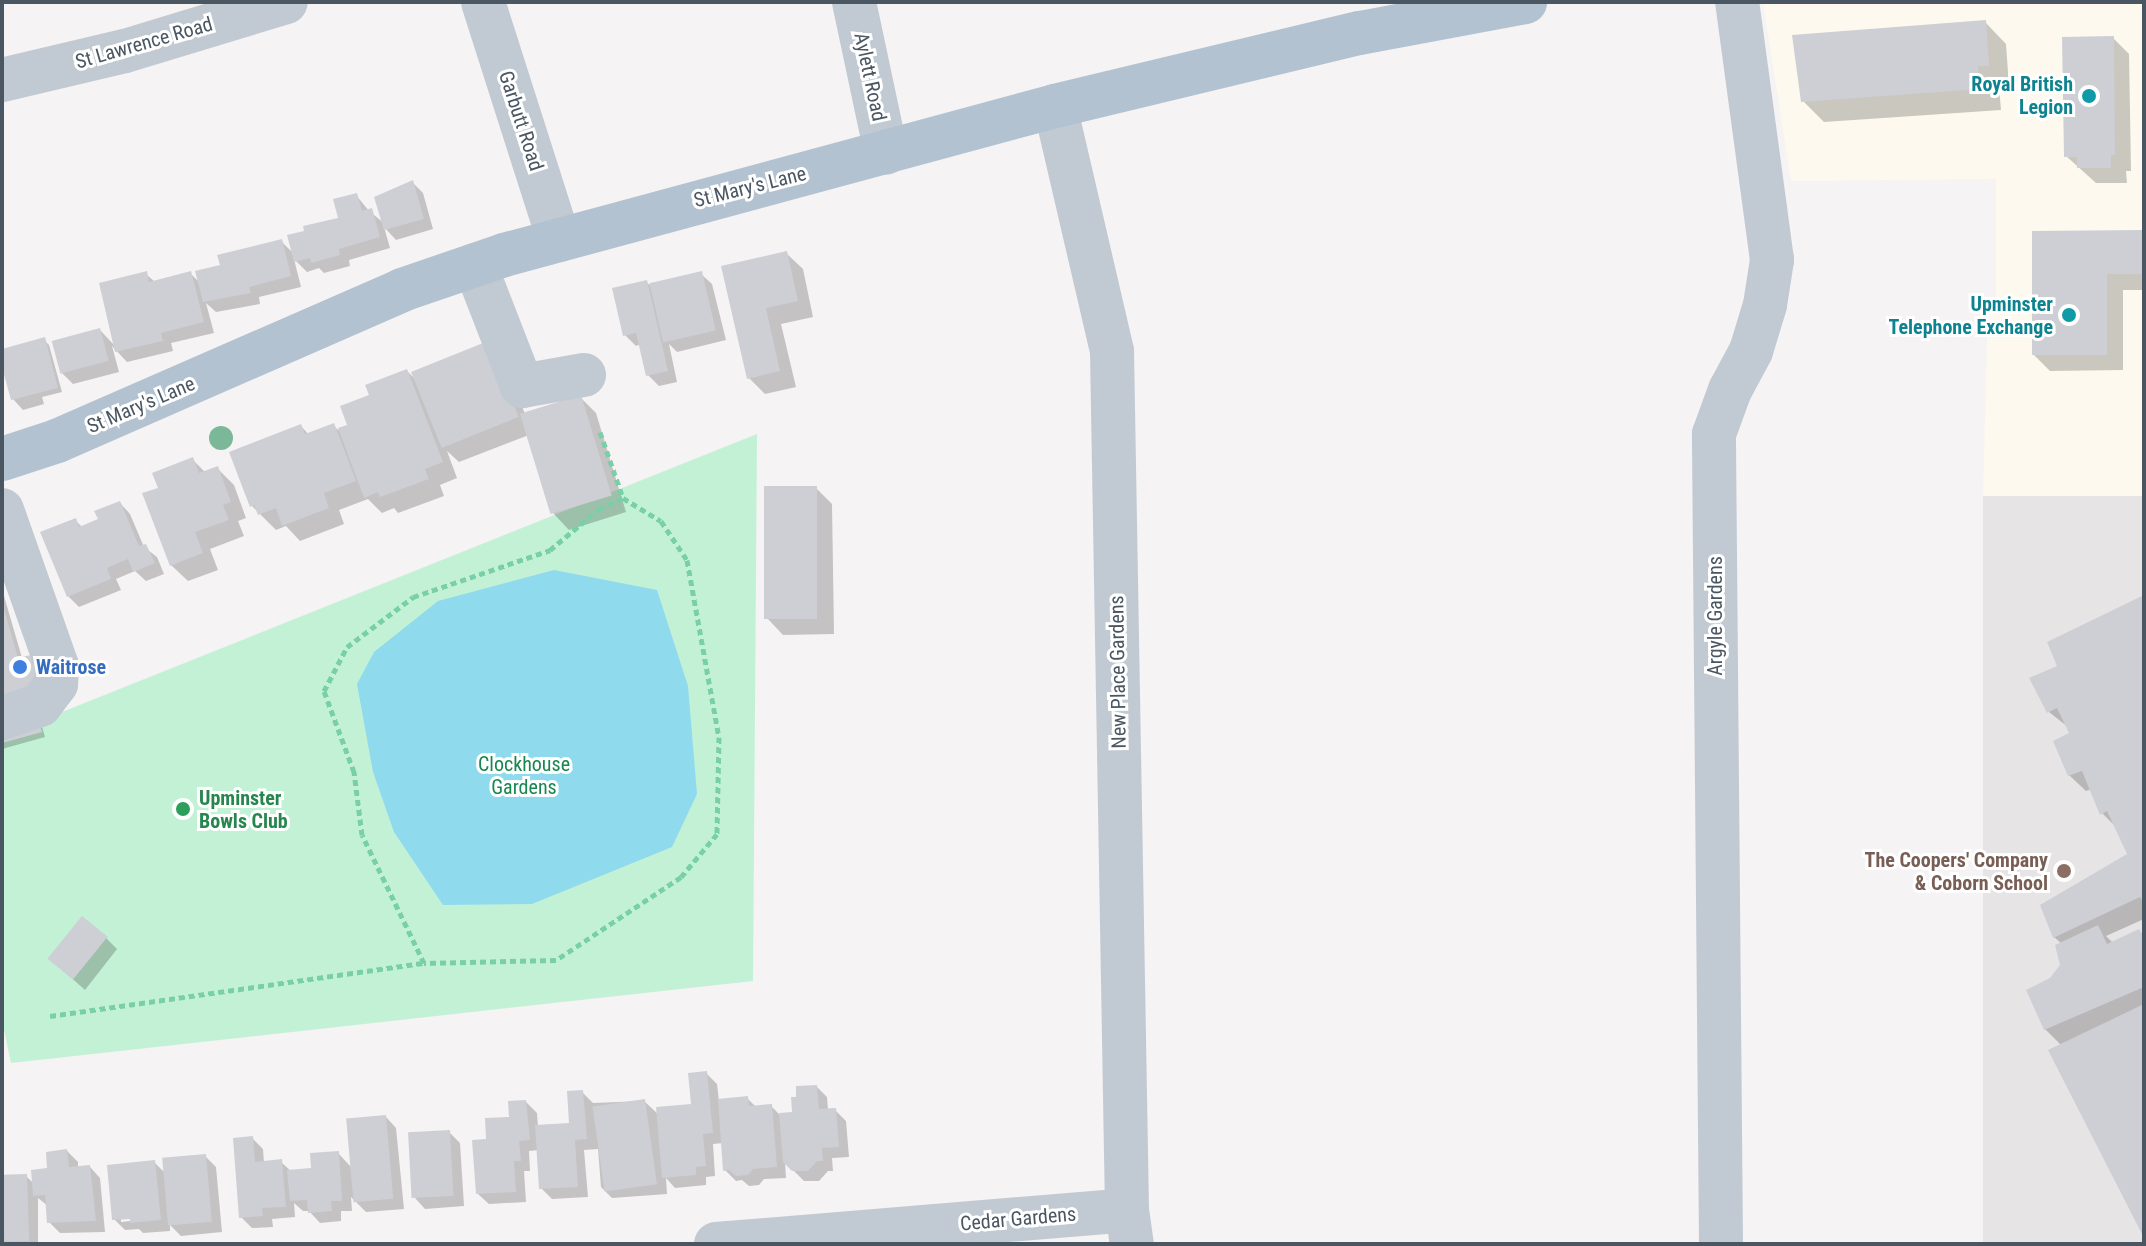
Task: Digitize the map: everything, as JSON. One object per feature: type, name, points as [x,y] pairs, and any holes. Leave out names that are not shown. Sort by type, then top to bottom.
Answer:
[{"type":"main road","name":"St Mary's Lane","points":[[2,459],[57,441],[402,290],[475,265],[1055,106],[1360,33],[1525,2]]},
{"type":"street","name":"St Lawrence Road","points":[[2,80],[125,51],[286,2]]},
{"type":"street","name":"Garbutt Road","points":[[483,2],[559,240]]},
{"type":"street","name":"Aylett Road","points":[[854,2],[886,153]]},
{"type":"street","name":"Argyle Gardens","points":[[1721,1244],[1714,434],[1730,390],[1751,351],[1765,305],[1772,260],[1737,2]]},
{"type":"street","name":"New Place Gardens","points":[[1055,106],[1112,351],[1130,1227]]},
{"type":"street","points":[[475,265],[522,386],[584,375]]},
{"type":"street","points":[[2,510],[57,666],[56,684],[40,705],[2,718]]},
{"type":"street","name":"Cedar Gardens","points":[[716,1244],[1130,1227]]},
{"type":"path","points":[[50,1016],[424,963],[556,960],[681,877],[717,834],[719,737],[687,560],[661,521],[623,498],[600,432]]},
{"type":"path","points":[[424,963],[362,835],[354,772],[324,691],[347,647],[413,597],[550,550],[599,509],[623,498]]},
{"type":"shaded area","points":[[1763,2],[2144,2],[2144,497],[1983,496],[1988,299],[1996,298],[1996,179],[1791,181]]},
{"type":"shaded area","name":"The Coopers' Company & Coborn School","points":[[1983,496],[2144,496],[2144,1244],[1983,1244]]},
{"type":"green space","name":"Clockhouse Gardens","points":[[757,434],[753,981],[11,1063],[2,1020],[2,736]]},
{"type":"water","points":[[554,570],[657,590],[688,686],[697,794],[672,847],[532,904],[443,905],[394,832],[373,772],[357,684],[374,652],[438,601]]},
{"type":"building","points":[[1986,20],[1989,66],[1978,66],[1980,89],[1801,102],[1792,35]]},
{"type":"building","name":"Royal British Legion","points":[[2114,36],[2115,155],[2111,155],[2111,168],[2077,168],[2077,157],[2064,157],[2062,37]]},
{"type":"building","points":[[413,180],[424,219],[384,230],[374,197]]},
{"type":"building","points":[[357,193],[362,211],[372,208],[380,237],[339,249],[340,255],[311,263],[310,258],[294,262],[287,235],[304,231],[303,226],[338,218],[333,199]]},
{"type":"building","name":"Upminster Telephone Exchange","points":[[2144,230],[2144,274],[2107,274],[2107,355],[2032,355],[2032,231]]},
{"type":"building","points":[[282,239],[291,276],[249,287],[251,293],[203,302],[195,271],[220,265],[217,255]]},
{"type":"building","points":[[787,251],[798,301],[766,308],[780,371],[747,379],[721,266]]},
{"type":"building","points":[[147,271],[149,282],[191,271],[204,322],[161,333],[163,341],[115,352],[99,283]]},
{"type":"building","points":[[702,271],[716,330],[663,343],[649,283]]},
{"type":"building","points":[[647,280],[668,371],[646,376],[636,333],[623,336],[612,288]]},
{"type":"building","points":[[100,328],[109,361],[61,374],[52,341]]},
{"type":"building","points":[[45,337],[58,388],[11,400],[2,367],[2,349]]},
{"type":"building","points":[[488,341],[519,417],[442,448],[411,372]]},
{"type":"building","points":[[407,369],[443,462],[425,469],[429,479],[380,497],[378,492],[364,498],[338,428],[347,425],[340,406],[369,395],[365,385]]},
{"type":"building","points":[[581,395],[612,495],[550,514],[520,414]]},
{"type":"building","points":[[334,423],[356,481],[324,493],[329,508],[282,526],[276,508],[258,515],[254,505],[250,507],[229,452],[301,424],[305,434]]},
{"type":"building","points":[[193,457],[199,473],[218,466],[231,502],[223,505],[229,520],[195,532],[203,553],[170,566],[142,493],[158,488],[152,473]]},
{"type":"building","points":[[764,486],[817,486],[817,619],[764,619]]},
{"type":"building","points":[[120,501],[139,546],[146,544],[155,563],[133,572],[128,559],[107,568],[111,579],[67,597],[40,532],[76,518],[79,527],[98,519],[94,511]]},
{"type":"building","points":[[2144,595],[2144,903],[2140,897],[2053,938],[2040,905],[2127,854],[2107,811],[2100,815],[2082,771],[2068,776],[2053,741],[2069,733],[2057,708],[2047,713],[2029,678],[2057,666],[2047,642]]},
{"type":"building","name":"Waitrose","points":[[2,602],[18,658],[35,654],[40,686],[30,695],[42,732],[2,743]]},
{"type":"building","points":[[82,916],[108,937],[73,980],[47,959]]},
{"type":"building","points":[[2098,925],[2107,944],[2139,929],[2144,937],[2144,987],[2044,1030],[2026,990],[2050,978],[2060,965],[2055,945]]},
{"type":"building","points":[[2144,1004],[2144,1238],[2048,1050]]},
{"type":"building","points":[[707,1071],[713,1133],[703,1134],[706,1166],[696,1167],[696,1175],[662,1178],[656,1107],[691,1104],[688,1073]]},
{"type":"building","points":[[817,1085],[819,1109],[836,1108],[839,1147],[822,1148],[823,1161],[817,1161],[808,1171],[792,1171],[783,1162],[779,1113],[792,1112],[791,1097],[796,1097],[796,1086]]},
{"type":"building","points":[[583,1090],[587,1139],[575,1140],[578,1187],[539,1189],[535,1125],[569,1123],[567,1091]]},
{"type":"building","points":[[748,1096],[749,1106],[772,1104],[777,1167],[753,1169],[748,1175],[736,1176],[729,1170],[723,1171],[718,1099]]},
{"type":"building","points":[[645,1099],[657,1184],[604,1192],[593,1106]]},
{"type":"building","points":[[526,1100],[530,1140],[519,1141],[521,1161],[514,1161],[516,1192],[476,1194],[472,1140],[486,1139],[485,1118],[509,1117],[508,1101]]},
{"type":"building","points":[[386,1115],[393,1199],[353,1202],[346,1118]]},
{"type":"building","points":[[450,1130],[453,1196],[412,1198],[408,1132]]},
{"type":"building","points":[[253,1136],[255,1162],[282,1159],[286,1207],[262,1208],[263,1216],[239,1218],[233,1138]]},
{"type":"building","points":[[67,1149],[69,1167],[90,1165],[96,1221],[47,1223],[45,1195],[33,1196],[31,1170],[47,1168],[46,1152]]},
{"type":"building","points":[[339,1151],[342,1201],[331,1201],[332,1211],[308,1213],[307,1200],[290,1201],[287,1170],[311,1168],[310,1153]]},
{"type":"building","points":[[206,1154],[212,1222],[168,1226],[162,1158]]},
{"type":"building","points":[[155,1160],[161,1220],[130,1223],[130,1219],[112,1220],[107,1165]]},
{"type":"building","points":[[27,1174],[29,1241],[4,1242],[2,1175]]},
{"type":"place","name":"Royal British Legion","points":[[2089,96]]},
{"type":"place","name":"Upminster Telephone Exchange","points":[[2069,315]]},
{"type":"place","name":"Waitrose","points":[[20,667]]},
{"type":"place","name":"Upminster Bowls Club","points":[[183,809]]},
{"type":"place","name":"The Coopers' Company & Coborn School","points":[[2064,871]]}]
